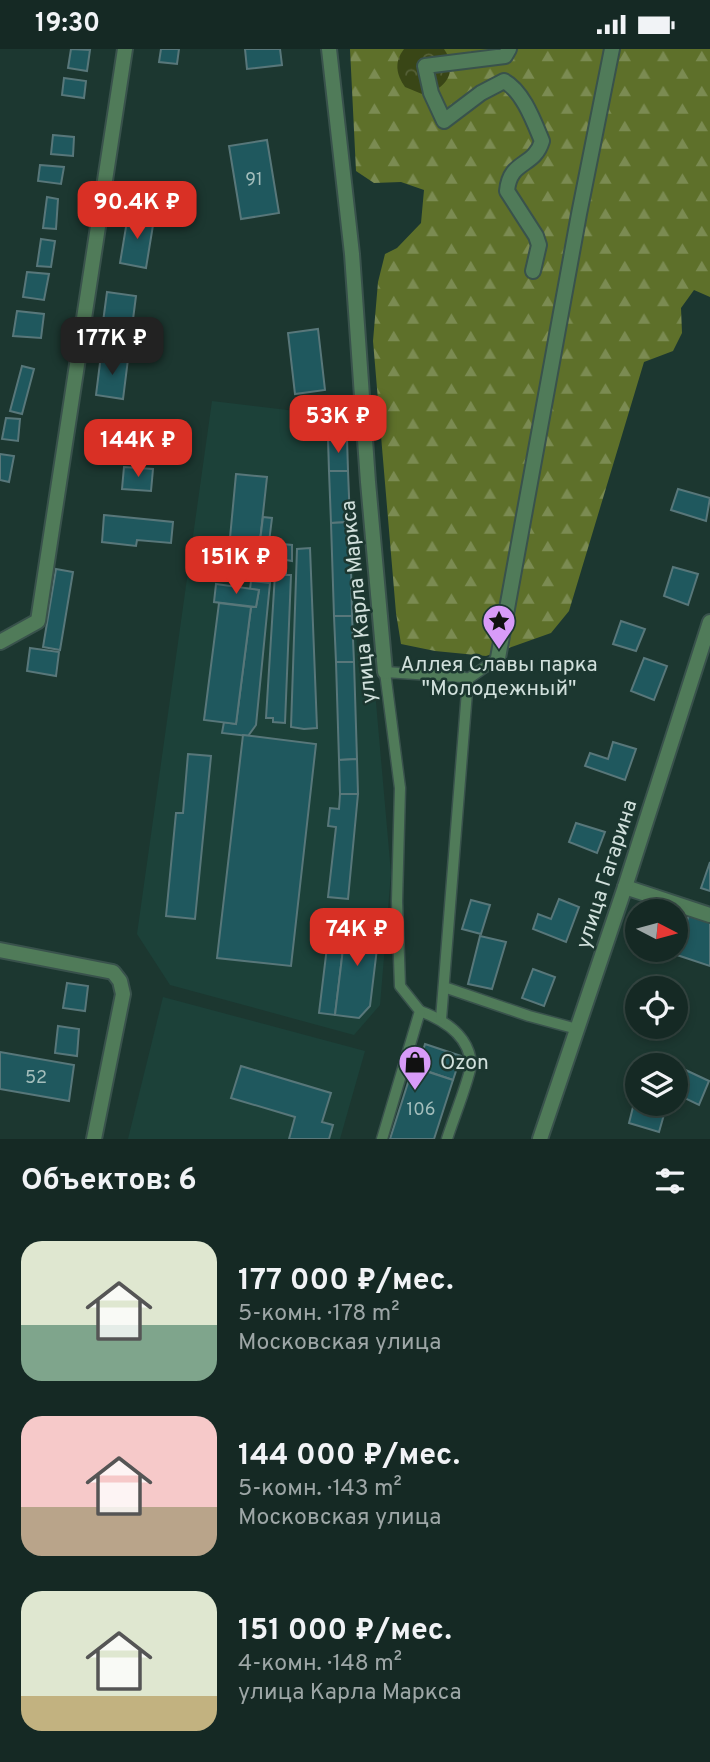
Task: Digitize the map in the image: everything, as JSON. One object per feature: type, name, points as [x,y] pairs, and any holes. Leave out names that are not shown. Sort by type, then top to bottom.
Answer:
[{"type":"street","points":[[0,642],[38,621],[125,49]]},
{"type":"street","name":"улица Карла Маркса","points":[[329,49],[352,254],[385,672]]},
{"type":"street","points":[[509,49],[505,56],[425,66],[431,93],[444,121],[481,93],[504,81],[512,85],[532,118],[542,141],[538,153],[513,171],[507,191],[536,236],[538,245],[533,271]]},
{"type":"street","points":[[498,658],[579,213],[612,49]]},
{"type":"street","name":"улица Гагарина","points":[[540,1139],[710,622]]},
{"type":"street","points":[[625,887],[710,915]]},
{"type":"street","points":[[0,950],[113,972],[120,981],[122,994],[94,1139]]},
{"type":"lane","points":[[468,679],[498,658]]},
{"type":"lane","points":[[385,672],[468,679]]},
{"type":"lane","name":"улица Карла Маркса","points":[[385,672],[400,788],[397,901],[400,986],[420,1011]]},
{"type":"lane","points":[[441,1019],[468,679]]},
{"type":"lane","points":[[444,987],[577,1029]]},
{"type":"lane","points":[[382,1139],[420,1011],[441,1019],[464,1040],[471,1066],[446,1139]]},
{"type":"shaded area","points":[[212,401],[346,417],[357,649],[372,657],[391,873],[380,1005],[354,1035],[170,985],[137,934]]},
{"type":"shaded area","points":[[163,997],[365,1051],[340,1139],[128,1139]]},
{"type":"green space","points":[[350,49],[710,49],[710,297],[694,290],[681,308],[682,333],[673,351],[644,362],[569,611],[551,633],[486,656],[435,651],[401,644],[396,613],[373,341],[378,282],[385,254],[397,248],[421,223],[424,190],[401,182],[374,183],[356,171]]},
{"type":"green space","points":[[404,49],[444,49],[450,64],[448,78],[438,89],[422,94],[405,87],[397,68]]},
{"type":"building","points":[[71,49],[90,50],[87,71],[68,68]]},
{"type":"building","points":[[161,49],[179,49],[177,64],[159,62]]},
{"type":"building","points":[[245,49],[280,49],[282,65],[247,69]]},
{"type":"building","points":[[64,78],[86,81],[84,98],[62,95]]},
{"type":"building","points":[[53,135],[74,137],[73,156],[51,154]]},
{"type":"building","points":[[267,140],[279,213],[241,219],[229,146]]},
{"type":"building","points":[[40,165],[64,167],[61,184],[38,181]]},
{"type":"building","points":[[47,197],[58,199],[56,229],[43,228]]},
{"type":"building","points":[[128,215],[154,219],[146,268],[120,263]]},
{"type":"building","points":[[41,239],[55,241],[51,267],[37,266]]},
{"type":"building","points":[[27,272],[49,274],[44,300],[23,297]]},
{"type":"building","points":[[107,292],[136,296],[132,327],[103,322]]},
{"type":"building","points":[[17,311],[44,314],[41,338],[13,336]]},
{"type":"building","points":[[318,329],[325,390],[295,394],[288,333]]},
{"type":"building","points":[[101,355],[128,359],[123,399],[96,395]]},
{"type":"building","points":[[22,366],[34,369],[22,414],[10,411]]},
{"type":"building","points":[[6,418],[20,419],[18,441],[2,439]]},
{"type":"building","points":[[347,438],[348,471],[329,471],[328,439]]},
{"type":"building","points":[[0,454],[14,456],[9,482],[0,480]]},
{"type":"building","points":[[124,467],[153,469],[151,491],[122,489]]},
{"type":"building","points":[[329,471],[348,471],[350,522],[331,523]]},
{"type":"building","points":[[236,474],[267,477],[260,541],[230,538]]},
{"type":"building","points":[[678,489],[710,498],[706,521],[671,510]]},
{"type":"building","points":[[104,515],[173,522],[171,543],[137,540],[136,546],[102,542]]},
{"type":"building","points":[[263,517],[272,518],[269,542],[260,541]]},
{"type":"building","points":[[350,522],[352,616],[334,616],[331,523]]},
{"type":"building","points":[[282,544],[292,545],[292,561],[286,560],[286,575],[291,575],[285,723],[266,718],[276,558],[282,558]]},
{"type":"building","points":[[310,548],[317,728],[304,729],[291,727],[297,549]]},
{"type":"building","points":[[673,567],[698,574],[688,605],[664,596]]},
{"type":"building","points":[[56,569],[73,572],[60,650],[43,647]]},
{"type":"building","points":[[251,581],[270,583],[256,725],[248,736],[222,733],[224,722],[236,724],[251,607],[256,607],[259,590],[250,589]]},
{"type":"building","points":[[216,584],[259,590],[256,607],[214,602]]},
{"type":"building","points":[[219,603],[251,607],[236,724],[204,720]]},
{"type":"building","points":[[334,616],[352,616],[354,662],[336,662]]},
{"type":"building","points":[[621,621],[645,629],[636,651],[613,644]]},
{"type":"building","points":[[30,648],[59,652],[56,676],[27,671]]},
{"type":"building","points":[[644,658],[667,666],[654,700],[631,691]]},
{"type":"building","points":[[336,662],[354,662],[357,759],[339,760]]},
{"type":"building","points":[[243,735],[316,744],[291,966],[217,958]]},
{"type":"building","points":[[613,742],[636,749],[625,780],[585,766],[590,753],[608,759]]},
{"type":"building","points":[[188,754],[211,756],[195,919],[166,916],[176,813],[183,813]]},
{"type":"building","points":[[357,759],[358,794],[340,794],[339,760]]},
{"type":"building","points":[[340,794],[358,794],[348,899],[328,897],[336,827],[328,826],[330,808],[339,809]]},
{"type":"building","points":[[576,823],[605,832],[597,853],[569,842]]},
{"type":"building","points":[[710,862],[710,891],[701,888]]},
{"type":"building","points":[[559,899],[579,907],[566,942],[533,929],[538,914],[551,919]]},
{"type":"building","points":[[471,900],[490,905],[481,934],[462,929]]},
{"type":"building","points":[[331,914],[347,916],[335,1015],[319,1013]]},
{"type":"building","points":[[689,914],[710,921],[710,966],[688,959]]},
{"type":"building","points":[[347,916],[370,919],[379,932],[370,1006],[359,1018],[335,1015]]},
{"type":"building","points":[[480,936],[506,942],[492,989],[468,984]]},
{"type":"building","points":[[533,969],[555,977],[544,1006],[522,998]]},
{"type":"building","points":[[67,983],[88,986],[85,1011],[63,1008]]},
{"type":"building","points":[[58,1026],[79,1029],[77,1056],[55,1053]]},
{"type":"building","points":[[425,1044],[461,1056],[453,1080],[418,1068]]},
{"type":"building","points":[[0,1052],[74,1065],[69,1101],[0,1089]]},
{"type":"building","points":[[241,1066],[331,1093],[322,1122],[333,1125],[329,1139],[289,1139],[295,1117],[231,1098]]},
{"type":"building","points":[[413,1067],[453,1080],[434,1139],[390,1139]]},
{"type":"building","points":[[688,1071],[709,1081],[699,1105],[688,1100]]},
{"type":"building","points":[[631,1116],[664,1116],[659,1132],[629,1123]]},
{"type":"place","name":"Аллея Славы парка \"Молодежный\"","points":[[499,651]]},
{"type":"place","name":"Ozon","points":[[415,1092]]}]
